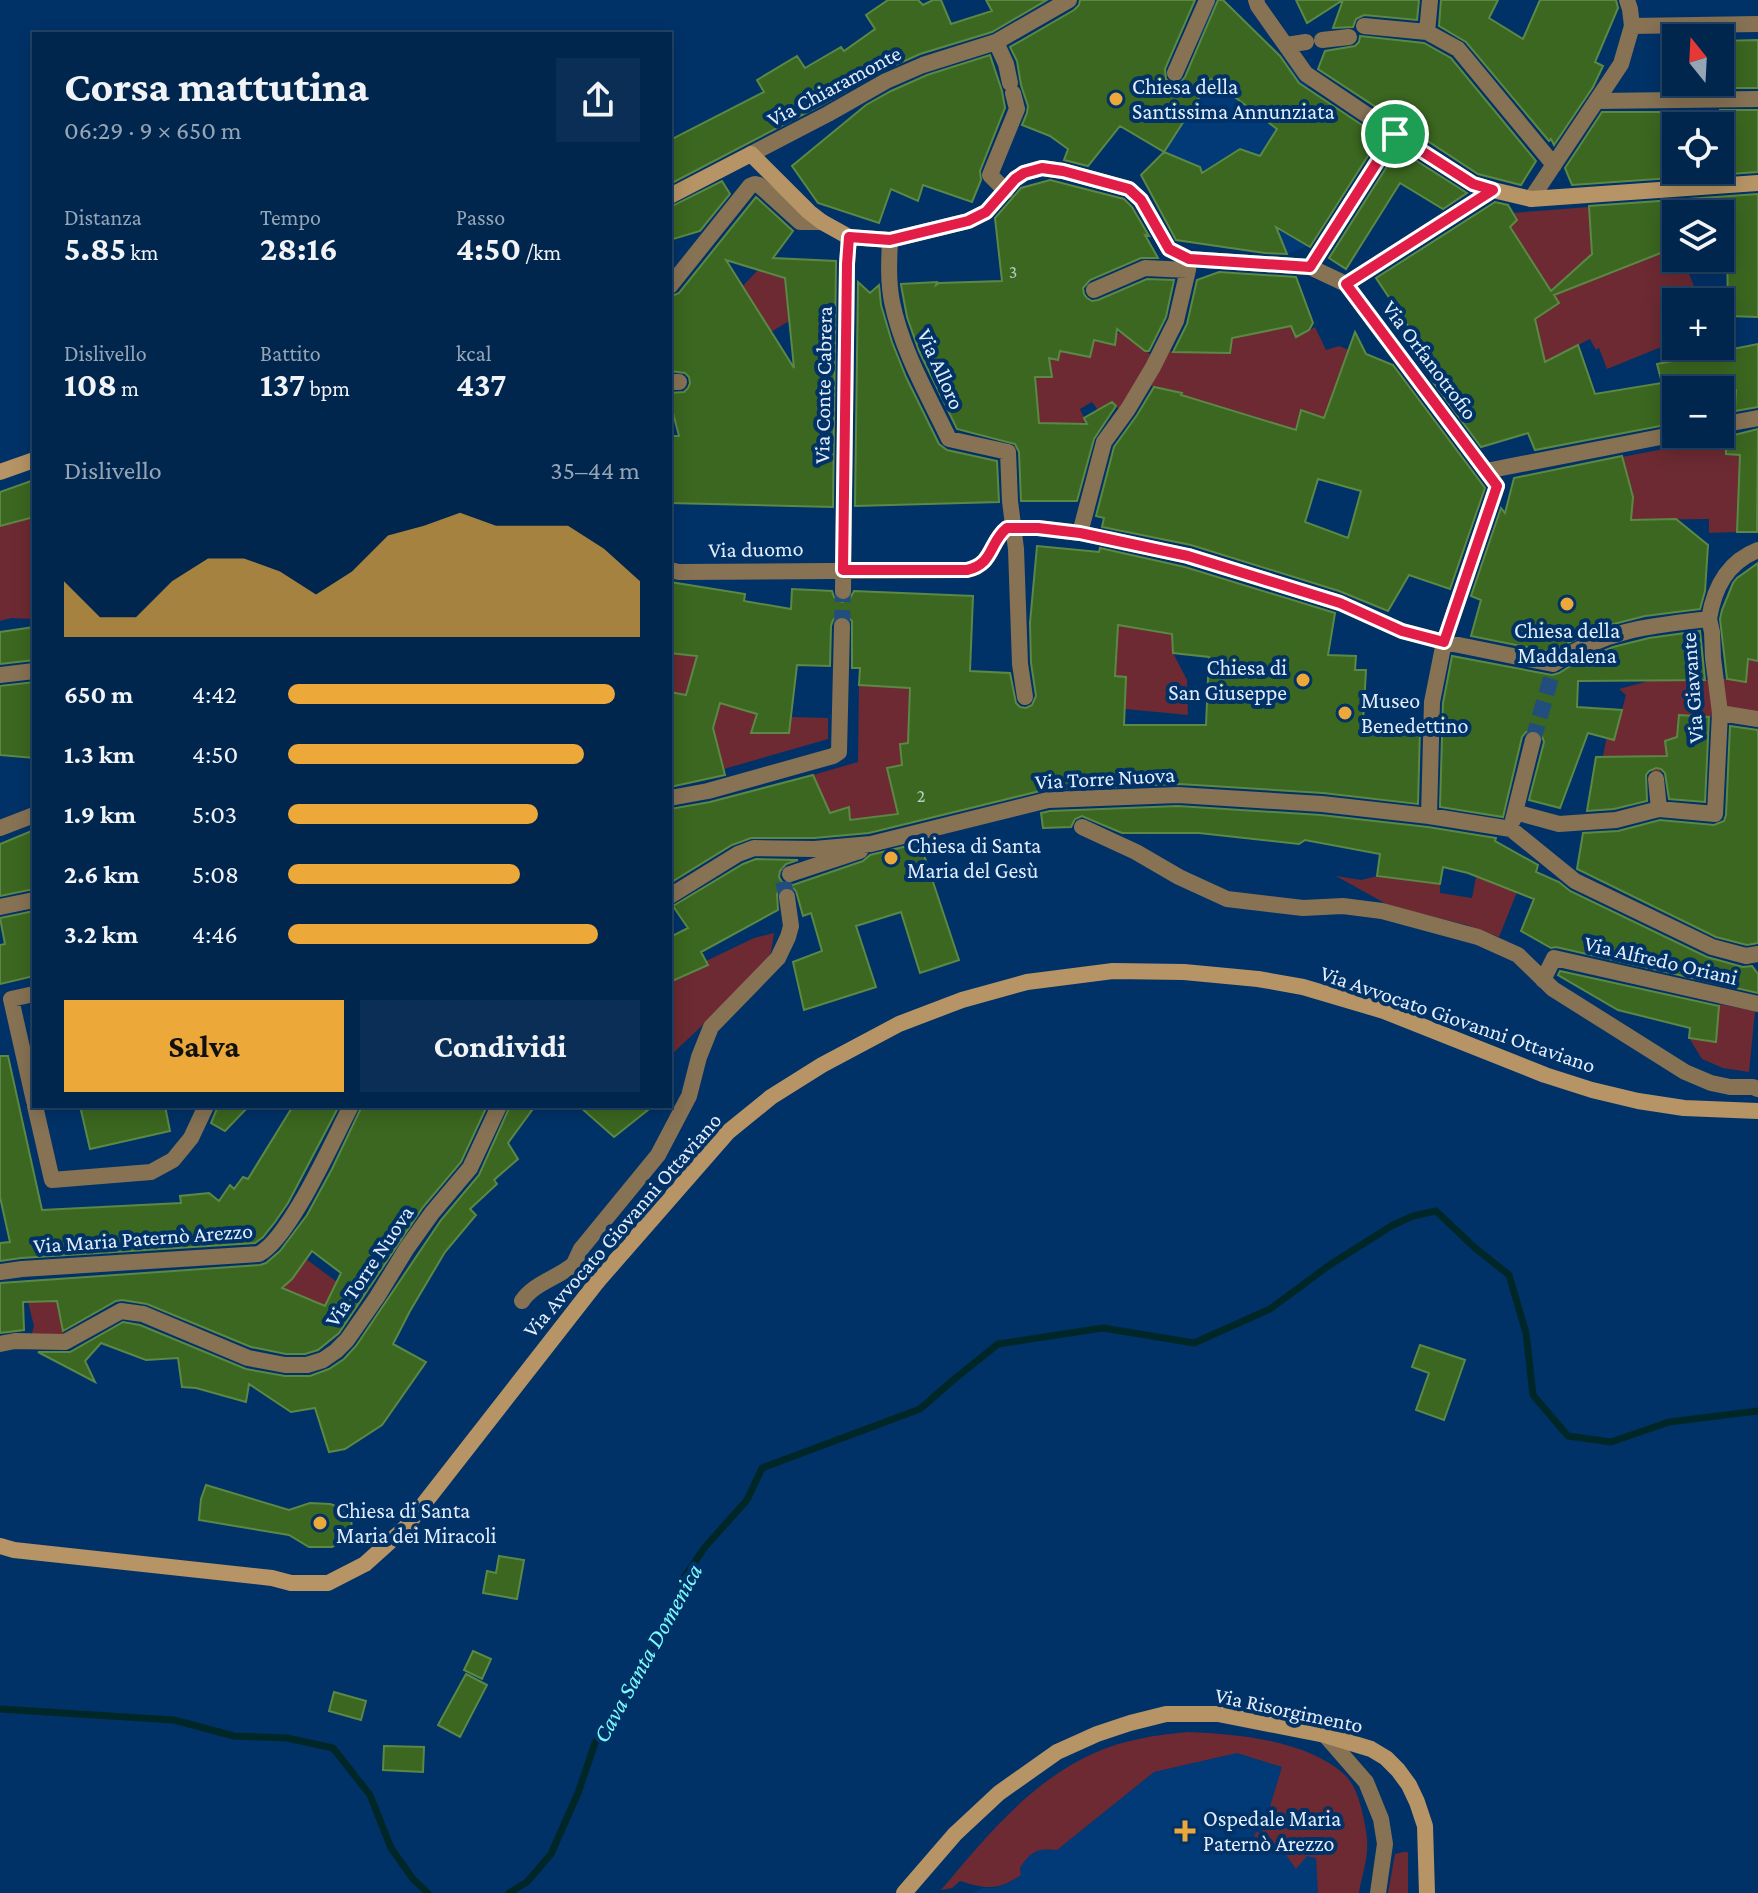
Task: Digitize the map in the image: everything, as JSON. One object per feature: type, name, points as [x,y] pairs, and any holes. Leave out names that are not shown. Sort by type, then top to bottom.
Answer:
[{"type":"street","name":"Via Chiaramonte","points":[[751,154],[886,81],[923,65],[996,42],[1069,0]]},
{"type":"street","points":[[1175,73],[1207,0]]},
{"type":"street","points":[[1256,0],[1306,74],[1473,184],[1531,199],[1758,183]]},
{"type":"street","points":[[1427,32],[1430,0]]},
{"type":"street","points":[[1531,199],[1621,64],[1632,26],[1627,0]]},
{"type":"street","points":[[1632,26],[1758,24]]},
{"type":"street","points":[[1364,26],[1427,32],[1458,49],[1554,165]]},
{"type":"street","points":[[1286,45],[1349,37]]},
{"type":"street","points":[[996,42],[1006,64],[1017,109],[990,175],[1006,191]]},
{"type":"street","points":[[1596,101],[1758,99]]},
{"type":"street","points":[[1310,267],[1395,134]]},
{"type":"street","points":[[672,195],[751,154],[822,222],[849,237],[890,240],[968,221],[986,212],[1015,179],[1042,168],[1129,189],[1141,200],[1169,249],[1189,265]]},
{"type":"street","points":[[672,284],[750,186],[759,185],[800,222],[822,222]]},
{"type":"street","points":[[1346,284],[1493,190]]},
{"type":"street","name":"Via Conte Cabrera","points":[[843,570],[849,237]]},
{"type":"street","name":"Via Alloro","points":[[890,240],[892,303],[906,349],[949,439],[1008,452],[1014,528]]},
{"type":"street","points":[[1094,290],[1145,268],[1189,265]]},
{"type":"street","points":[[1080,533],[1104,442],[1153,367],[1176,321],[1189,265]]},
{"type":"street","name":"Via Orfanotrofio","points":[[1189,265],[1310,267],[1346,284],[1486,471]]},
{"type":"street","points":[[1734,422],[1758,418]]},
{"type":"street","points":[[1429,816],[1432,702],[1444,642],[1497,486],[1486,471],[1662,437]]},
{"type":"street","points":[[0,472],[32,461]]},
{"type":"street","points":[[1025,697],[1020,664],[1014,528],[1080,533],[1188,556],[1340,603],[1402,631],[1552,671],[1575,650],[1632,629],[1709,619],[1713,597],[1731,567],[1758,550]]},
{"type":"street","name":"Via duomo","points":[[672,570],[973,569],[986,560],[1002,532],[1014,528]]},
{"type":"street","points":[[843,570],[843,591]]},
{"type":"street","name":"Via Giavante","points":[[1515,812],[1559,824],[1616,820],[1659,809],[1715,814],[1720,713],[1709,619]]},
{"type":"street","points":[[672,798],[722,787],[839,752],[842,626]]},
{"type":"street","points":[[0,675],[32,671]]},
{"type":"street","points":[[1720,713],[1758,719]]},
{"type":"street","points":[[1533,740],[1511,829],[1575,881],[1712,947],[1746,956],[1758,954]]},
{"type":"street","points":[[1656,779],[1659,809]]},
{"type":"street","name":"Via Torre Nuova","points":[[672,895],[738,854],[754,848],[814,849],[871,844],[1048,800],[1178,795],[1322,804],[1511,829]]},
{"type":"street","points":[[0,828],[32,816]]},
{"type":"street","points":[[1082,827],[1227,899],[1303,908],[1343,906],[1382,911],[1478,937],[1518,955],[1553,989],[1685,1072],[1711,1083],[1758,1089]]},
{"type":"street","points":[[790,874],[858,852],[871,844]]},
{"type":"street","points":[[522,1301],[528,1292],[574,1264],[581,1249],[658,1155],[689,1096],[711,1027],[778,958],[791,926],[787,897]]},
{"type":"street","points":[[0,907],[32,900]]},
{"type":"street","name":"Via Alfredo Oriani","points":[[1543,980],[1554,958],[1758,1004]]},
{"type":"street","name":"Via Avvocato Giovanni Ottaviano","points":[[0,1546],[272,1578],[291,1583],[328,1583],[365,1564],[405,1528],[597,1282],[728,1132],[771,1097],[822,1065],[899,1024],[962,1000],[1027,982],[1113,971],[1184,972],[1303,987],[1384,1011],[1545,1075],[1592,1090],[1684,1108],[1758,1111]]},
{"type":"street","points":[[32,994],[11,999],[32,1090]]},
{"type":"street","points":[[36,1108],[52,1180],[151,1172],[173,1160],[191,1138],[205,1108]]},
{"type":"street","name":"Via Maria Paternò Arezzo","points":[[0,1272],[259,1254],[267,1250],[297,1210],[350,1108]]},
{"type":"street","name":"Via Torre Nuova","points":[[0,1344],[15,1341],[65,1342],[121,1311],[143,1314],[248,1358],[285,1365],[307,1365],[323,1360],[347,1340],[423,1224],[470,1168],[498,1108]]},
{"type":"street","points":[[574,1264],[597,1282]]},
{"type":"street","name":"Via Risorgimento","points":[[904,1893],[955,1834],[999,1793],[1057,1752],[1097,1734],[1166,1714],[1218,1714],[1325,1735],[1371,1749],[1386,1758],[1409,1785],[1425,1826],[1427,1893]]},
{"type":"street","points":[[1325,1735],[1366,1782],[1381,1819],[1385,1844],[1378,1893]]},
{"type":"shaded area","points":[[1213,0],[1223,0],[1309,85],[1290,113],[1360,162],[1307,246],[1285,255],[1220,246],[1200,168],[1164,152],[1179,127],[1156,112],[1181,76],[1202,90],[1210,50],[1196,40]]},
{"type":"shaded area","points":[[1589,207],[1591,238],[1614,238],[1615,271],[1662,253],[1662,272],[1688,272],[1695,288],[1662,288],[1662,347],[1607,369],[1599,348],[1596,350],[1590,339],[1545,362],[1542,353],[1486,350],[1559,303],[1510,227],[1512,213]]},
{"type":"shaded area","points":[[758,270],[785,278],[789,321],[771,332],[736,293]]},
{"type":"shaded area","points":[[1236,312],[1291,326],[1296,337],[1315,327],[1326,350],[1339,346],[1349,350],[1336,422],[1301,410],[1291,451],[1278,424],[1213,404],[1175,419],[1182,393],[1151,386],[1166,351],[1230,353]]},
{"type":"shaded area","points":[[1117,333],[1138,334],[1135,342],[1151,355],[1120,410],[1111,402],[1098,410],[1092,402],[1080,409],[1086,422],[1076,424],[1035,449],[1035,377],[1052,376],[1049,358],[1058,359],[1060,351],[1090,357],[1094,340],[1115,345]]},
{"type":"shaded area","points":[[1669,448],[1726,448],[1726,454],[1740,455],[1737,532],[1709,533],[1709,519],[1631,520],[1633,497],[1622,457]]},
{"type":"shaded area","points":[[31,512],[32,619],[0,621],[0,526]]},
{"type":"shaded area","points":[[1107,623],[1172,634],[1173,653],[1187,680],[1188,715],[1125,709],[1126,678],[1115,676],[1116,646]]},
{"type":"shaded area","points":[[1751,635],[1758,635],[1758,713],[1724,706],[1719,678],[1746,682]]},
{"type":"shaded area","points":[[912,649],[908,725],[923,743],[900,744],[902,765],[887,769],[893,793],[910,808],[894,814],[850,820],[849,807],[829,813],[813,775],[858,762],[859,685],[889,686]]},
{"type":"shaded area","points":[[672,653],[697,656],[692,674],[700,677],[695,696],[672,692]]},
{"type":"shaded area","points":[[1687,667],[1687,680],[1710,680],[1715,717],[1679,715],[1677,737],[1666,741],[1667,756],[1659,760],[1661,772],[1603,756],[1608,731],[1616,732],[1626,695],[1619,689]]},
{"type":"shaded area","points":[[720,703],[757,714],[751,733],[789,733],[791,717],[828,718],[828,739],[724,769],[713,727]]},
{"type":"shaded area","points":[[1336,876],[1361,880],[1377,876],[1440,884],[1440,893],[1472,898],[1476,877],[1517,892],[1499,937],[1467,925],[1390,906]]},
{"type":"shaded area","points":[[774,933],[766,965],[672,1054],[672,981],[754,938]]},
{"type":"shaded area","points":[[1719,1004],[1755,1011],[1749,1072],[1723,1068],[1702,1059],[1689,1038],[1716,1042]]},
{"type":"shaded area","points":[[306,1259],[337,1282],[325,1306],[270,1300],[292,1279]]},
{"type":"shaded area","points":[[28,1302],[58,1302],[64,1337],[31,1337],[34,1326]]},
{"type":"shaded area","points":[[1188,1732],[1271,1741],[1312,1754],[1345,1775],[1358,1796],[1367,1836],[1359,1893],[1318,1893],[1316,1858],[1307,1856],[1296,1869],[1281,1848],[1254,1837],[1256,1832],[1262,1833],[1282,1767],[1237,1753],[1154,1772],[1057,1850],[1039,1850],[1031,1854],[1020,1868],[1021,1875],[1005,1884],[985,1887],[960,1881],[952,1888],[941,1890],[1009,1813],[1069,1766],[1103,1749],[1127,1742]]},
{"type":"shaded area","name":"Ospedale Maria Paternò Arezzo","points":[[1237,1753],[1282,1767],[1315,1840],[1318,1893],[973,1893],[1011,1882],[1021,1875],[1020,1868],[1028,1856],[1041,1849],[1057,1850],[1154,1772]]},
{"type":"shaded area","points":[[1408,1852],[1408,1893],[1388,1893],[1395,1854]]},
{"type":"building","points":[[888,0],[918,0],[923,5],[941,0],[951,24],[992,11],[986,0],[1047,0],[992,32],[920,54],[882,71],[672,183],[672,139],[764,92],[757,80],[797,56],[805,68],[841,47],[844,51],[875,29],[866,15]]},
{"type":"building","points":[[1080,0],[1195,0],[1165,69],[1166,79],[1175,84],[1185,77],[1218,0],[1223,0],[1280,56],[1299,83],[1380,137],[1310,247],[1276,227],[1287,254],[1176,240],[1141,175],[1164,152],[1120,126],[1088,166],[1064,160],[1068,149],[1050,136],[1022,125],[1028,106],[1017,61],[1010,47],[1079,5]],"holes":[[[1211,79],[1277,129],[1260,156],[1240,149],[1202,173],[1200,167],[1164,152]]]},
{"type":"building","points":[[1296,0],[1343,0],[1307,23]]},
{"type":"building","points":[[1343,0],[1419,0],[1417,20],[1364,15],[1356,19],[1353,27],[1333,28]]},
{"type":"building","points":[[1441,0],[1498,0],[1489,18],[1523,39],[1540,0],[1616,0],[1618,8],[1595,62],[1603,66],[1593,87],[1554,145],[1466,42],[1439,26]]},
{"type":"building","points":[[1360,36],[1424,43],[1451,58],[1536,161],[1521,185],[1478,174],[1318,69],[1325,51],[1355,46]]},
{"type":"building","points":[[1758,40],[1758,88],[1734,88],[1734,41]]},
{"type":"building","points":[[990,55],[1005,108],[980,171],[981,180],[972,202],[923,185],[918,201],[891,189],[879,223],[818,203],[792,166],[866,105],[927,75]]},
{"type":"building","points":[[1758,110],[1758,172],[1734,174],[1734,112],[1720,112]]},
{"type":"building","points":[[1602,112],[1662,112],[1662,179],[1572,185],[1565,168]]},
{"type":"building","points":[[1398,149],[1467,193],[1443,209],[1400,183],[1346,269],[1329,258]]},
{"type":"building","points":[[1050,180],[1124,199],[1149,236],[1145,235],[1158,258],[1141,258],[1090,280],[1083,288],[1087,298],[1098,300],[1147,279],[1174,280],[1166,317],[1149,351],[1117,329],[1115,345],[1094,340],[1090,357],[1060,351],[1058,360],[1049,358],[1052,377],[1035,377],[1039,423],[1087,424],[1084,418],[1112,402],[1116,406],[1094,439],[1077,501],[1021,501],[1019,452],[1015,444],[957,429],[919,351],[907,317],[901,284],[1002,281],[995,218],[1021,188]]},
{"type":"building","points":[[722,181],[730,194],[700,231],[672,239],[672,206]]},
{"type":"building","points":[[1758,194],[1758,317],[1734,316],[1734,288],[1728,288],[1727,272],[1734,272],[1734,200],[1674,200]]},
{"type":"building","points":[[756,197],[793,231],[773,258],[836,261],[833,507],[672,503],[672,436],[679,436],[672,409],[672,393],[684,392],[690,383],[685,373],[672,371],[672,296],[679,293]],"holes":[[[726,260],[785,278],[794,368]]]},
{"type":"building","points":[[1662,201],[1662,253],[1554,295],[1559,303],[1535,319],[1545,362],[1578,345],[1595,394],[1662,383],[1662,426],[1535,450],[1528,433],[1481,447],[1433,382],[1451,390],[1376,278],[1495,202],[1508,205],[1517,220],[1510,227],[1551,291],[1592,254],[1589,206]]},
{"type":"building","points":[[1219,272],[1296,277],[1313,323],[1309,330],[1296,337],[1291,326],[1232,338],[1230,353],[1173,352],[1187,324],[1197,280]]},
{"type":"building","points":[[858,282],[870,293],[879,285],[881,305],[892,342],[939,444],[947,450],[997,461],[999,502],[855,506]]},
{"type":"building","points":[[1355,332],[1366,354],[1393,365],[1485,488],[1450,589],[1409,575],[1388,611],[1339,591],[1191,545],[1102,527],[1104,518],[1096,516],[1114,447],[1154,387],[1296,430],[1301,410],[1324,418]],"holes":[[[1318,479],[1361,491],[1348,538],[1305,522]]]},
{"type":"building","points":[[1758,344],[1758,407],[1735,411],[1734,376],[1662,376],[1662,383],[1657,364],[1677,360],[1734,360],[1734,349]]},
{"type":"building","points":[[1758,429],[1757,532],[1737,532],[1740,455],[1726,454],[1726,448],[1734,448],[1734,435]]},
{"type":"building","points":[[1622,456],[1633,497],[1631,520],[1676,519],[1708,545],[1705,591],[1700,609],[1645,616],[1606,626],[1551,652],[1471,636],[1481,600],[1471,596],[1501,508],[1505,513],[1514,478]]},
{"type":"building","points":[[32,481],[32,518],[0,526],[0,492]]},
{"type":"building","points":[[1037,546],[1099,552],[1100,548],[1185,567],[1335,613],[1328,655],[1356,656],[1355,670],[1366,670],[1363,723],[1420,728],[1418,804],[1323,793],[1179,784],[1048,789],[869,833],[814,838],[751,838],[732,845],[672,882],[672,809],[813,775],[830,813],[849,807],[850,820],[898,814],[887,768],[902,765],[900,744],[908,743],[910,688],[859,685],[860,668],[852,668],[852,621],[847,616],[837,616],[831,626],[830,666],[797,665],[789,733],[751,733],[757,714],[720,703],[713,728],[725,775],[672,787],[672,692],[686,695],[697,656],[672,653],[672,582],[745,594],[744,601],[791,609],[792,589],[832,591],[834,597],[842,602],[849,600],[854,591],[973,596],[970,671],[1010,673],[1016,703],[1026,708],[1032,705],[1036,696],[1030,623]],"holes":[[[1118,625],[1172,634],[1173,653],[1209,657],[1206,725],[1124,725],[1126,677],[1115,676]]]},
{"type":"building","points":[[1758,563],[1758,661],[1748,659],[1746,682],[1727,679],[1720,619],[1722,610],[1733,583]]},
{"type":"building","points":[[32,627],[32,660],[0,664],[0,632]]},
{"type":"building","points":[[1700,631],[1705,680],[1578,681],[1577,707],[1622,710],[1614,740],[1588,733],[1560,808],[1529,800],[1544,742],[1541,733],[1535,729],[1522,737],[1503,817],[1440,807],[1443,703],[1452,656],[1552,675],[1613,647]]},
{"type":"building","points":[[32,682],[32,758],[0,755],[0,686]]},
{"type":"building","points":[[1679,715],[1709,717],[1705,802],[1669,799],[1665,773],[1656,768],[1646,775],[1647,801],[1614,809],[1587,811],[1596,757],[1667,756],[1665,741],[1677,737]]},
{"type":"building","points":[[1730,726],[1758,730],[1758,943],[1747,945],[1716,937],[1577,869],[1583,833],[1618,831],[1660,820],[1714,825],[1724,821]]},
{"type":"building","points":[[1178,806],[1321,815],[1496,838],[1495,841],[1538,865],[1536,872],[1559,882],[1570,891],[1707,957],[1743,967],[1752,966],[1758,974],[1758,993],[1551,948],[1521,931],[1534,899],[1468,873],[1443,867],[1440,884],[1377,876],[1380,854],[1305,840],[1299,844],[1199,833],[1122,833],[1082,816],[1075,819],[1071,827],[1043,828],[1041,813]]},
{"type":"building","points":[[32,831],[32,889],[0,896],[0,844]]},
{"type":"building","points":[[920,843],[959,960],[920,973],[901,912],[856,926],[876,987],[804,1010],[793,962],[822,951],[811,913],[803,916],[796,891],[786,886],[777,894],[778,910],[701,952],[708,965],[672,981],[672,936],[688,928],[673,906],[756,859],[798,860],[786,864],[780,871],[782,882],[793,885],[863,861],[870,855]]},
{"type":"building","points":[[32,911],[32,976],[0,984],[0,945],[5,944],[0,918]]},
{"type":"building","points":[[1560,971],[1719,1006],[1716,1042],[1689,1038],[1690,1028],[1618,1010],[1558,975]]},
{"type":"building","points":[[0,1056],[8,1056],[42,1210],[181,1203],[180,1196],[209,1193],[219,1201],[230,1185],[234,1189],[243,1177],[248,1179],[292,1108],[338,1108],[288,1203],[255,1243],[0,1261],[0,1243],[10,1242],[0,1197]]},
{"type":"building","points":[[80,1108],[165,1108],[170,1131],[90,1149]]},
{"type":"building","points":[[217,1108],[247,1108],[225,1131],[211,1123]]},
{"type":"building","points":[[361,1108],[486,1108],[461,1162],[423,1207],[339,1333],[318,1350],[286,1354],[251,1347],[147,1304],[122,1300],[63,1331],[57,1301],[23,1302],[24,1330],[0,1333],[0,1283],[260,1265],[280,1251],[307,1215]],"holes":[[[312,1251],[341,1273],[325,1306],[282,1288]]]},
{"type":"building","points":[[509,1108],[534,1108],[508,1143],[518,1159],[494,1180],[497,1184],[470,1209],[476,1215],[445,1252],[393,1344],[426,1362],[382,1425],[345,1449],[329,1452],[315,1408],[291,1412],[249,1384],[246,1402],[182,1387],[178,1358],[146,1360],[101,1343],[85,1361],[95,1382],[38,1352],[70,1352],[123,1322],[140,1325],[246,1369],[285,1376],[310,1376],[329,1369],[356,1346],[441,1220],[479,1175]]},
{"type":"building","points":[[581,1108],[650,1108],[614,1137]]},
{"type":"building","points":[[1420,1345],[1465,1360],[1444,1420],[1416,1410],[1429,1373],[1412,1367]]},
{"type":"building","points":[[206,1485],[289,1510],[310,1503],[330,1504],[351,1511],[352,1537],[332,1547],[309,1547],[289,1535],[199,1520]]},
{"type":"building","points":[[499,1556],[524,1560],[517,1599],[483,1593],[487,1571],[496,1573]]},
{"type":"building","points":[[473,1651],[491,1659],[482,1679],[464,1670]]},
{"type":"building","points":[[466,1674],[487,1685],[460,1737],[438,1725]]},
{"type":"building","points":[[334,1692],[366,1701],[361,1720],[329,1711]]},
{"type":"building","points":[[384,1746],[424,1747],[423,1772],[383,1770]]},
{"type":"waterway","name":"Cava Santa Domenica","points":[[509,1893],[527,1882],[551,1854],[578,1793],[595,1743],[636,1682],[671,1618],[683,1579],[705,1547],[747,1500],[762,1468],[920,1409],[998,1344],[1103,1328],[1194,1343],[1270,1309],[1331,1264],[1393,1225],[1436,1211],[1509,1275],[1526,1333],[1533,1395],[1568,1436],[1611,1442],[1669,1422],[1758,1411]]},
{"type":"waterway","name":"Cava Santa Domenica","points":[[0,1709],[174,1720],[234,1736],[287,1738],[333,1748],[370,1795],[391,1848],[413,1879],[428,1893]]},
{"type":"tunnel","points":[[842,626],[843,591]]},
{"type":"tunnel","points":[[1533,740],[1551,678]]},
{"type":"tunnel","points":[[787,897],[782,877],[790,874]]},
{"type":"place","name":"Chiesa della Santissima Annunziata","points":[[1116,99]]},
{"type":"place","name":"Chiesa della Maddalena","points":[[1567,604]]},
{"type":"place","name":"Chiesa di San Giuseppe","points":[[1303,680]]},
{"type":"place","name":"Museo Benedettino","points":[[1345,713]]},
{"type":"place","name":"Chiesa di Santa Maria del Gesù","points":[[891,858]]},
{"type":"place","name":"Chiesa di Santa Maria dei Miracoli","points":[[320,1523]]},
{"type":"place","name":"Ospedale Maria Paternò Arezzo","points":[[1185,1831]]},
{"type":"route","points":[[1395,134],[1473,184],[1493,190],[1346,284],[1497,486],[1444,642],[1402,631],[1340,603],[1188,556],[1080,533],[1007,528],[986,560],[967,570],[843,570],[849,237],[890,240],[968,221],[986,212],[1015,179],[1042,168],[1129,189],[1141,200],[1169,249],[1189,259],[1310,267],[1395,134]]}]
